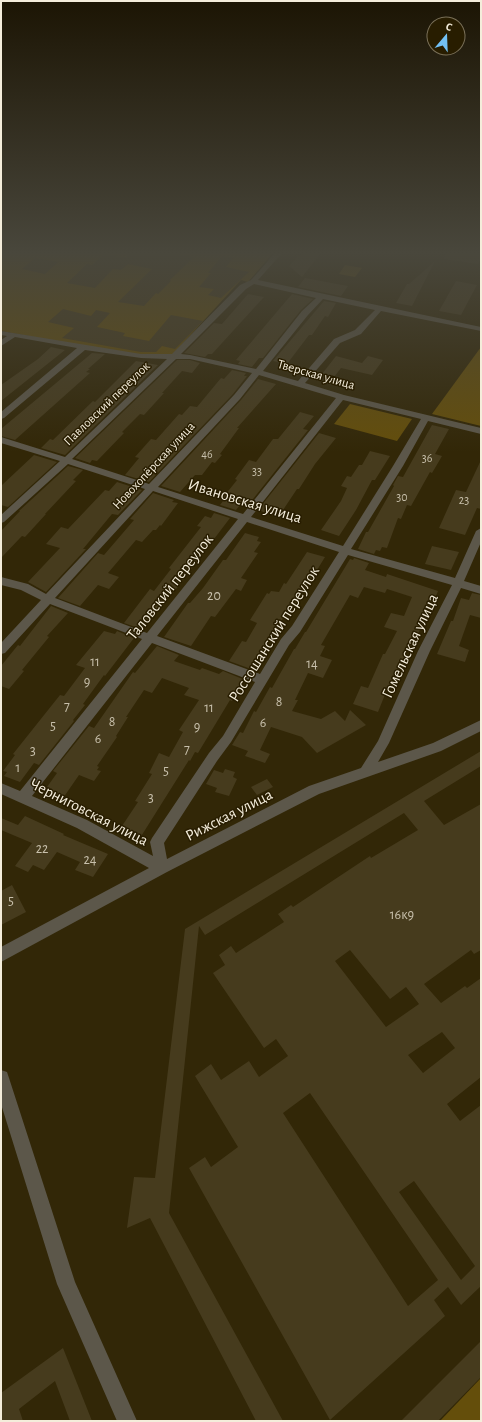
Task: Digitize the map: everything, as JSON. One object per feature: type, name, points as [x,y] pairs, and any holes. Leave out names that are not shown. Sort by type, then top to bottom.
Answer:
[{"type":"street","name":"Павловский переулок","points":[[1,520],[176,357],[212,319]]},
{"type":"street","name":"Новохопёрская улица","points":[[1,650],[211,423],[237,397],[300,319]]},
{"type":"street","points":[[300,384],[337,342],[358,332],[370,319]]},
{"type":"street","points":[[435,319],[481,329]]},
{"type":"street","name":"Тверская улица","points":[[1,333],[98,350],[141,356],[190,357],[242,367],[341,397],[481,431]]},
{"type":"street","points":[[1,344],[14,335]]},
{"type":"street","points":[[1,416],[83,347]]},
{"type":"street","name":"Таловский переулок","points":[[23,798],[341,397]]},
{"type":"street","name":"Россошанский переулок","points":[[162,868],[157,842],[213,757],[227,739],[262,680],[398,466],[426,417]]},
{"type":"street","name":"Ивановская улица","points":[[1,440],[345,550],[481,590]]},
{"type":"street","name":"Гомельская улица","points":[[365,773],[383,743],[424,651],[458,583],[481,531]]},
{"type":"street","points":[[1,581],[24,588],[47,599],[262,680]]},
{"type":"street","name":"Рижская улица","points":[[1,955],[162,868],[314,790],[437,747],[481,725]]},
{"type":"street","name":"Черниговская улица","points":[[1,788],[82,824],[162,868]]},
{"type":"street","points":[[1,1078],[66,1284],[127,1421]]},
{"type":"shaded area","points":[[1,319],[205,319],[173,354],[144,357],[1,331]]},
{"type":"shaded area","points":[[481,347],[481,426],[432,414]]},
{"type":"shaded area","points":[[350,404],[412,419],[397,441],[334,424]]},
{"type":"shaded area","points":[[481,1378],[481,1421],[440,1421]]},
{"type":"building","points":[[51,319],[104,319],[97,327],[125,333],[123,336],[149,341],[167,319],[194,319],[203,321],[175,349],[162,346],[156,352],[141,352],[62,338],[74,328],[48,322]]},
{"type":"building","points":[[226,319],[244,319],[212,354],[208,354],[205,357],[184,353],[214,323],[222,324]]},
{"type":"building","points":[[270,319],[294,319],[263,358],[259,358],[252,367],[238,364],[240,361],[236,360]]},
{"type":"building","points":[[308,319],[323,319],[312,335],[309,335],[287,364],[273,361]]},
{"type":"building","points":[[51,347],[65,350],[1,401],[1,385],[38,359]]},
{"type":"building","points":[[92,353],[105,354],[86,372],[90,373],[15,440],[1,436],[1,429]]},
{"type":"building","points":[[336,356],[362,363],[368,356],[383,360],[372,375],[341,368],[334,377],[322,374]]},
{"type":"building","points":[[177,360],[190,360],[200,363],[192,373],[182,371],[144,415],[140,414],[97,461],[92,460],[90,463],[75,458]]},
{"type":"building","points":[[136,361],[158,365],[65,455],[41,448],[50,439],[53,440],[93,401],[95,402]]},
{"type":"building","points":[[232,370],[246,373],[244,376],[247,376],[233,394],[149,482],[125,475],[139,458],[135,457],[151,439],[156,440],[179,414],[182,415],[190,406],[197,407],[221,378],[224,379]]},
{"type":"building","points":[[258,379],[276,384],[237,428],[239,428],[220,454],[222,455],[215,463],[212,462],[202,475],[195,475],[180,492],[161,486],[241,400]]},
{"type":"building","points":[[300,412],[314,416],[303,429],[308,430],[249,504],[244,500],[236,510],[220,505],[223,501],[221,500],[237,480],[235,479],[249,460],[256,462],[273,439],[278,439]]},
{"type":"building","points":[[432,425],[449,429],[435,454],[442,456],[435,468],[432,473],[430,472],[411,506],[407,505],[401,519],[398,518],[387,548],[382,547],[380,551],[376,550],[374,554],[358,549],[366,532],[368,532],[394,486],[393,485],[398,476],[403,477]]},
{"type":"building","points":[[319,433],[336,438],[315,464],[281,513],[278,512],[275,516],[258,510]]},
{"type":"building","points":[[370,451],[390,456],[375,480],[372,480],[356,510],[339,536],[321,530],[341,501],[347,488],[341,486],[347,476],[351,477],[359,465],[362,465]]},
{"type":"building","points":[[34,455],[57,462],[8,507],[1,505],[1,486]]},
{"type":"building","points":[[481,460],[481,509],[477,508],[465,535],[439,528],[456,490],[466,492]]},
{"type":"building","points":[[68,466],[83,470],[73,480],[76,481],[25,537],[22,536],[1,558],[1,531],[19,511]]},
{"type":"building","points":[[117,482],[142,490],[118,515],[112,514],[83,549],[86,549],[46,592],[28,582],[60,548],[46,544],[61,527],[68,529],[105,490],[109,491]]},
{"type":"building","points":[[153,493],[174,500],[172,502],[178,503],[161,526],[160,525],[156,530],[153,530],[142,542],[136,540],[108,573],[119,577],[109,589],[98,585],[80,606],[58,598],[98,553],[104,555],[134,520],[130,519]]},
{"type":"building","points":[[214,513],[230,518],[173,593],[141,629],[124,623],[150,589],[154,591],[171,569],[169,568],[201,527],[197,526],[205,516],[211,518]]},
{"type":"building","points":[[245,533],[259,537],[257,541],[261,542],[254,552],[258,553],[241,578],[247,580],[241,591],[236,589],[215,617],[211,616],[191,646],[164,637],[188,603],[190,603],[203,588],[223,560],[226,560]]},
{"type":"building","points":[[432,546],[459,552],[451,570],[425,564]]},
{"type":"building","points":[[307,552],[325,557],[292,611],[288,609],[269,643],[267,643],[251,669],[229,661],[242,641],[246,642],[257,623],[250,620],[267,593],[269,594],[271,591],[279,592]]},
{"type":"building","points":[[354,558],[369,563],[365,570],[386,577],[387,574],[438,591],[417,637],[409,651],[407,651],[391,688],[388,687],[378,712],[353,704],[361,686],[368,688],[383,654],[385,654],[397,631],[384,627],[391,613],[404,616],[412,597],[387,589],[385,593],[364,587],[358,598],[350,595],[321,645],[325,646],[320,656],[332,660],[323,678],[308,673],[295,700],[298,700],[292,711],[321,719],[335,711],[345,721],[350,710],[366,725],[317,753],[302,737],[271,727],[260,750],[270,754],[265,763],[245,756],[248,751],[232,745],[240,732],[243,733],[254,711],[256,712],[270,687],[272,688],[294,649],[306,632],[350,559],[353,560]]},
{"type":"building","points":[[472,593],[481,595],[481,618],[470,615],[459,646],[469,650],[465,662],[437,654],[451,621],[453,621],[461,598],[469,600]]},
{"type":"building","points":[[51,606],[68,613],[47,636],[49,637],[22,670],[24,671],[9,689],[1,686],[1,666],[18,645],[20,646]]},
{"type":"building","points":[[104,631],[115,634],[117,631],[134,638],[105,676],[104,675],[83,704],[85,705],[73,720],[74,721],[39,765],[34,763],[20,782],[4,776],[7,772],[3,771],[15,755],[13,754],[60,695],[64,696],[85,668],[76,665]]},
{"type":"building","points":[[157,646],[179,655],[174,661],[200,670],[202,668],[219,674],[223,671],[245,680],[232,701],[230,700],[198,753],[195,752],[190,761],[189,760],[140,838],[120,829],[138,802],[135,801],[152,774],[149,773],[159,753],[169,757],[183,732],[179,730],[199,700],[184,695],[189,688],[162,678],[152,693],[144,690],[126,717],[128,717],[116,736],[117,737],[97,766],[99,767],[97,770],[101,771],[94,781],[79,775],[61,801],[42,794],[57,773],[53,771],[89,726],[94,728],[133,672],[135,673]]},
{"type":"building","points":[[481,751],[481,766],[424,801],[444,825],[481,804],[481,950],[474,954],[471,950],[424,984],[441,1003],[465,986],[467,988],[481,978],[481,1077],[447,1104],[460,1121],[481,1105],[481,1286],[461,1305],[448,1287],[434,1300],[445,1316],[330,1420],[189,1168],[205,1157],[211,1167],[238,1147],[195,1076],[211,1064],[221,1080],[249,1061],[259,1077],[288,1056],[276,1039],[264,1048],[213,973],[225,965],[219,955],[231,946],[236,953],[284,922],[278,914],[291,905],[293,907],[370,856],[371,858],[418,830],[404,813],[205,935],[199,926],[169,1213],[283,1421],[256,1421],[150,1218],[127,1228],[134,1177],[155,1178],[185,929]],"holes":[[[350,950],[390,999],[406,987],[419,1004],[386,1027],[335,961]],[[442,1032],[455,1048],[423,1073],[408,1055]],[[310,1093],[438,1280],[408,1306],[283,1113]],[[414,1181],[475,1266],[461,1280],[399,1192]]]},
{"type":"building","points":[[225,769],[235,772],[233,777],[237,779],[229,796],[215,792],[217,788],[206,784],[214,770],[223,773]]},
{"type":"building","points":[[267,779],[273,787],[257,795],[251,787]]},
{"type":"building","points":[[25,816],[64,834],[63,835],[108,854],[93,877],[75,870],[80,862],[57,852],[44,870],[33,865],[28,872],[15,866],[32,843],[1,830],[1,818],[18,825]]},
{"type":"building","points":[[12,885],[26,912],[1,925],[1,891]]},
{"type":"building","points":[[481,1341],[481,1377],[438,1421],[401,1421]]},
{"type":"building","points":[[63,1348],[92,1421],[70,1421],[55,1381],[19,1409],[23,1421],[1,1421],[1,1393]]}]
